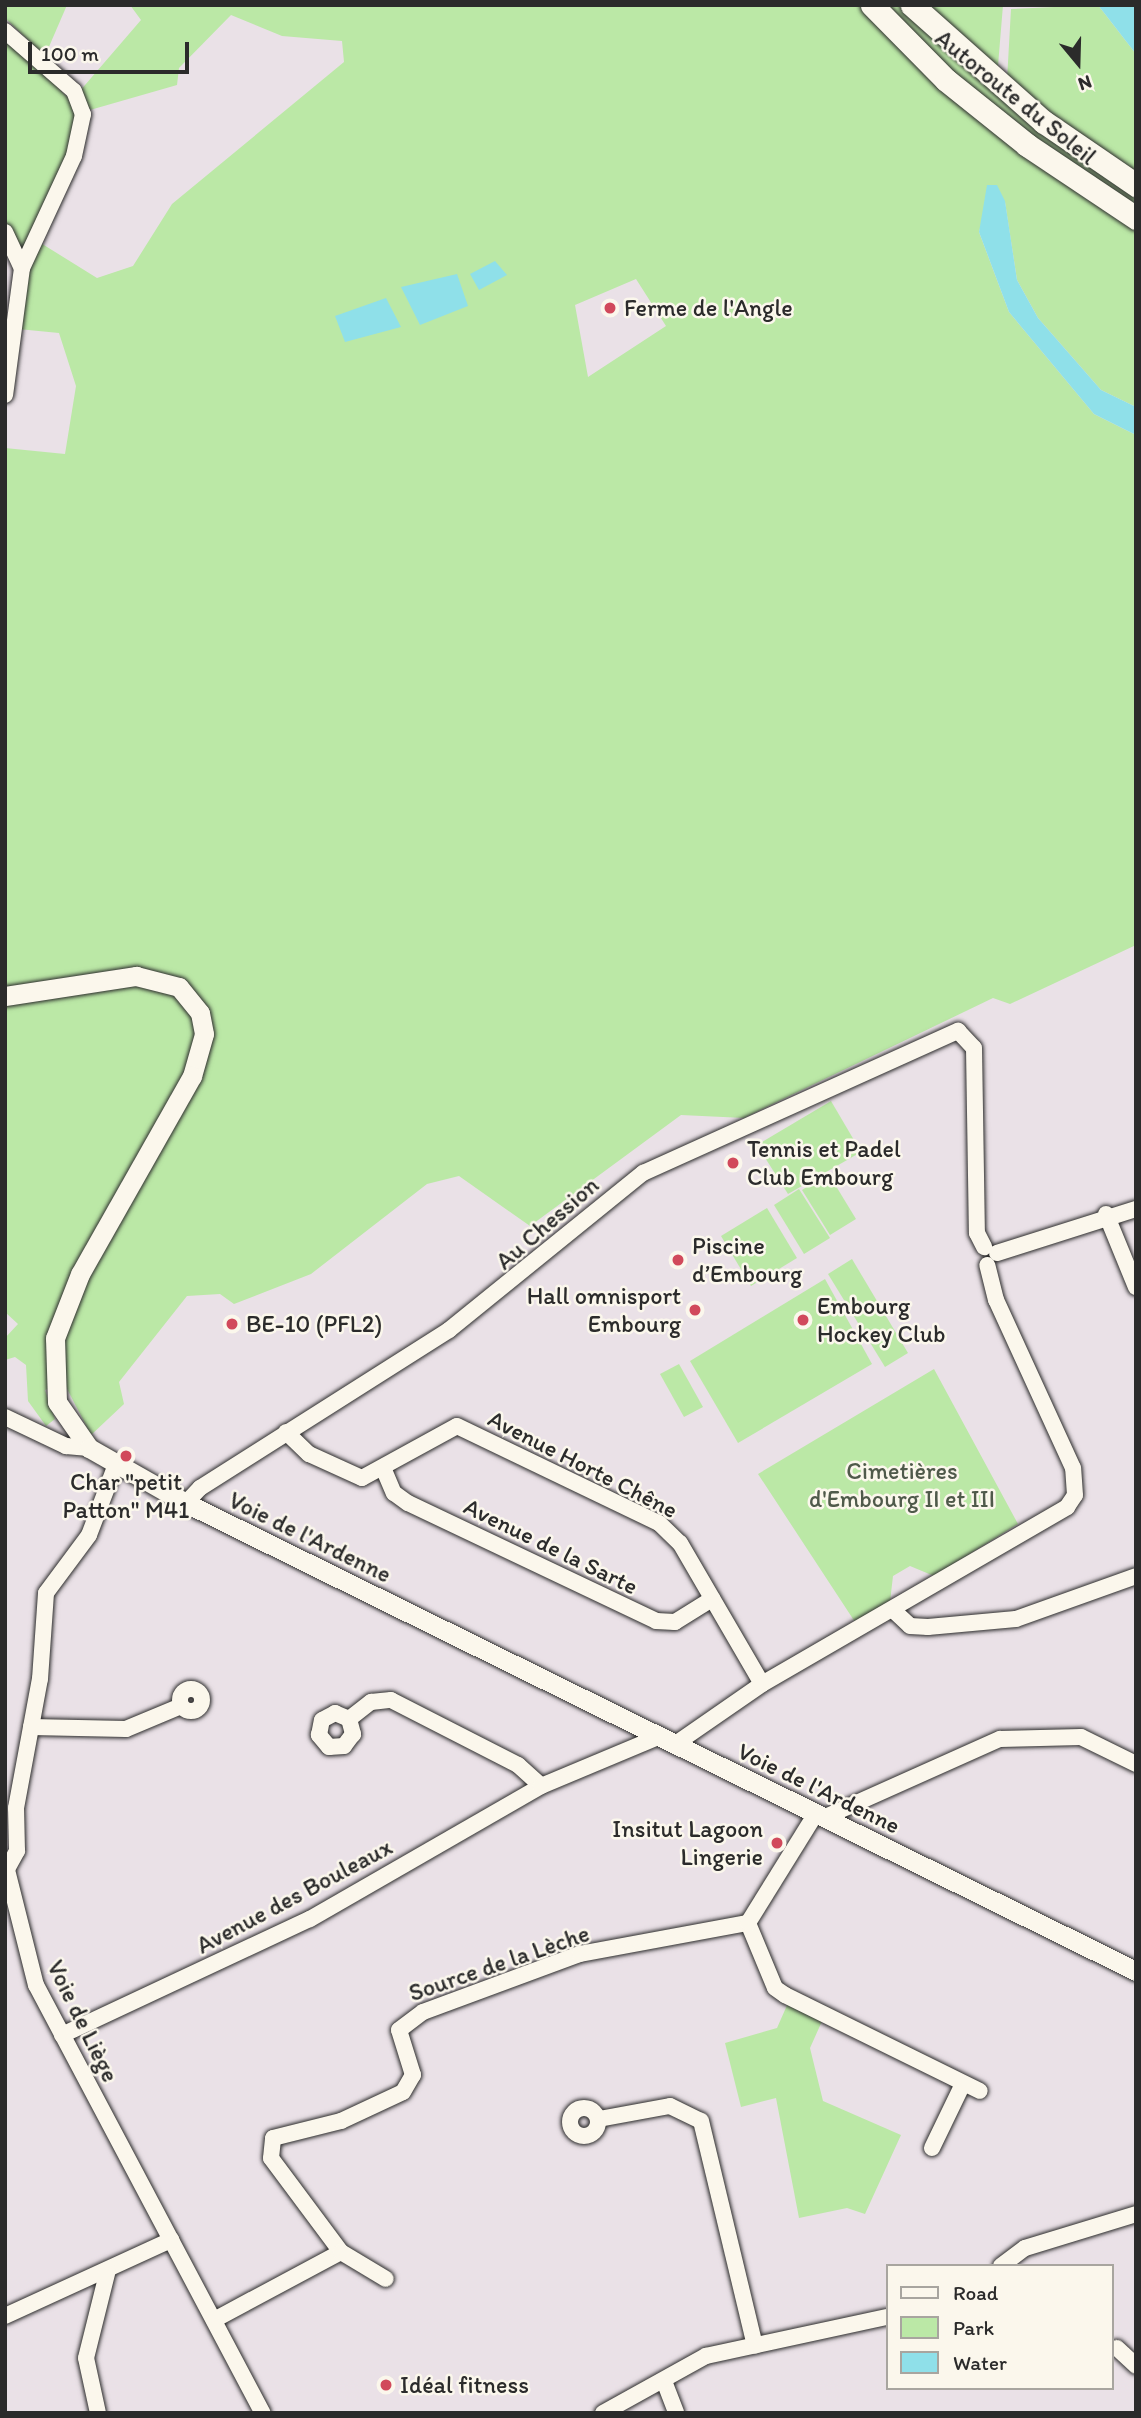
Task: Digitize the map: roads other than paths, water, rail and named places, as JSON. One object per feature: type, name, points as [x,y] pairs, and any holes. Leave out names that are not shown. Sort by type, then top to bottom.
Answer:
[{"type":"highway","name":"Autoroute du Soleil","points":[[872,5],[966,97],[1136,218]]},
{"type":"highway","name":"Autoroute du Soleil","points":[[912,5],[1044,122],[1136,185]]},
{"type":"main road","name":"Voie de l'Ardenne","points":[[5,996],[99,980],[161,979],[192,999],[202,1023],[192,1076],[80,1274],[55,1338],[57,1402],[89,1448],[115,1467],[186,1503],[1136,1971]]},
{"type":"street","points":[[5,31],[74,91],[83,114],[74,156],[22,268],[5,395]]},
{"type":"street","points":[[5,232],[22,268]]},
{"type":"street","name":"Au Chession","points":[[186,1503],[286,1432],[449,1331],[643,1173],[946,1032],[967,1034]]},
{"type":"street","name":"Avenue des Bouleaux","points":[[62,2035],[300,1924],[541,1786],[666,1741],[1067,1507],[1075,1495],[1073,1468],[996,1300],[990,1255],[977,1233],[975,1055],[967,1034]]},
{"type":"street","points":[[990,1255],[1106,1214],[1136,1209]]},
{"type":"street","points":[[1106,1214],[1136,1287]]},
{"type":"street","points":[[5,1417],[66,1446],[89,1448]]},
{"type":"street","name":"Avenue Horte Chêne","points":[[384,1470],[433,1434],[457,1426],[481,1434],[670,1530],[762,1684]]},
{"type":"street","points":[[286,1432],[309,1454],[362,1478],[384,1470]]},
{"type":"street","name":"Voie de Liège","points":[[115,1467],[89,1535],[48,1587],[31,1727],[16,1808],[17,1851],[6,1866],[10,1902],[31,1970],[62,2035],[263,2413]]},
{"type":"street","name":"Avenue de la Sarte","points":[[384,1470],[394,1493],[408,1503],[656,1621],[675,1622],[712,1599]]},
{"type":"street","points":[[893,1610],[910,1626],[928,1627],[1016,1619],[1136,1576]]},
{"type":"street","points":[[349,1719],[371,1702],[391,1700],[518,1765],[541,1786]]},
{"type":"street","points":[[31,1727],[126,1729],[181,1706]]},
{"type":"street","points":[[980,2091],[775,1988],[748,1923],[819,1816],[1000,1739],[1082,1737],[1136,1764]]},
{"type":"street","name":"Source de la Lèche","points":[[341,2252],[280,2172],[270,2146],[284,2133],[341,2121],[403,2092],[412,2076],[398,2031],[423,2012],[580,1954],[748,1923]]},
{"type":"street","points":[[932,2148],[963,2084]]},
{"type":"street","points":[[599,2119],[670,2106],[701,2122],[755,2346]]},
{"type":"street","points":[[1004,2264],[1025,2248],[1136,2214]]},
{"type":"street","points":[[5,2316],[172,2240]]},
{"type":"street","points":[[214,2320],[341,2252],[386,2279]]},
{"type":"street","points":[[98,2413],[86,2358],[108,2270]]},
{"type":"street","points":[[603,2413],[621,2395],[664,2381],[706,2356],[886,2317]]},
{"type":"street","points":[[1117,2348],[1136,2366]]},
{"type":"street","points":[[664,2381],[676,2413]]},
{"type":"water","points":[[1098,5],[1136,5],[1136,54]]},
{"type":"water","points":[[987,185],[997,185],[1005,201],[1017,280],[1038,318],[1101,390],[1136,407],[1136,435],[1094,414],[1009,312],[979,232]]},
{"type":"water","points":[[495,261],[507,275],[479,290],[470,274]]},
{"type":"water","points":[[457,274],[468,306],[420,325],[401,287]]},
{"type":"water","points":[[386,298],[401,327],[345,342],[335,316]]},
{"type":"place","name":"Ferme de l'Angle","points":[[610,308]]},
{"type":"place","name":"Tennis et Padel Club Embourg","points":[[733,1163]]},
{"type":"place","name":"Piscine d’Embourg","points":[[678,1260]]},
{"type":"place","name":"Hall omnisport Embourg","points":[[695,1310]]},
{"type":"place","name":"Embourg Hockey Club","points":[[803,1320]]},
{"type":"place","name":"BE-10 (PFL2)","points":[[232,1324]]},
{"type":"place","name":"Char \"petit Patton\" M41","points":[[126,1456]]},
{"type":"place","name":"Insitut Lagoon Lingerie","points":[[777,1843]]},
{"type":"place","name":"Idéal fitness","points":[[386,2385]]},
{"type":"park label","name":"Cimetières d'Embourg II et III","points":[[902,1485]]}]
